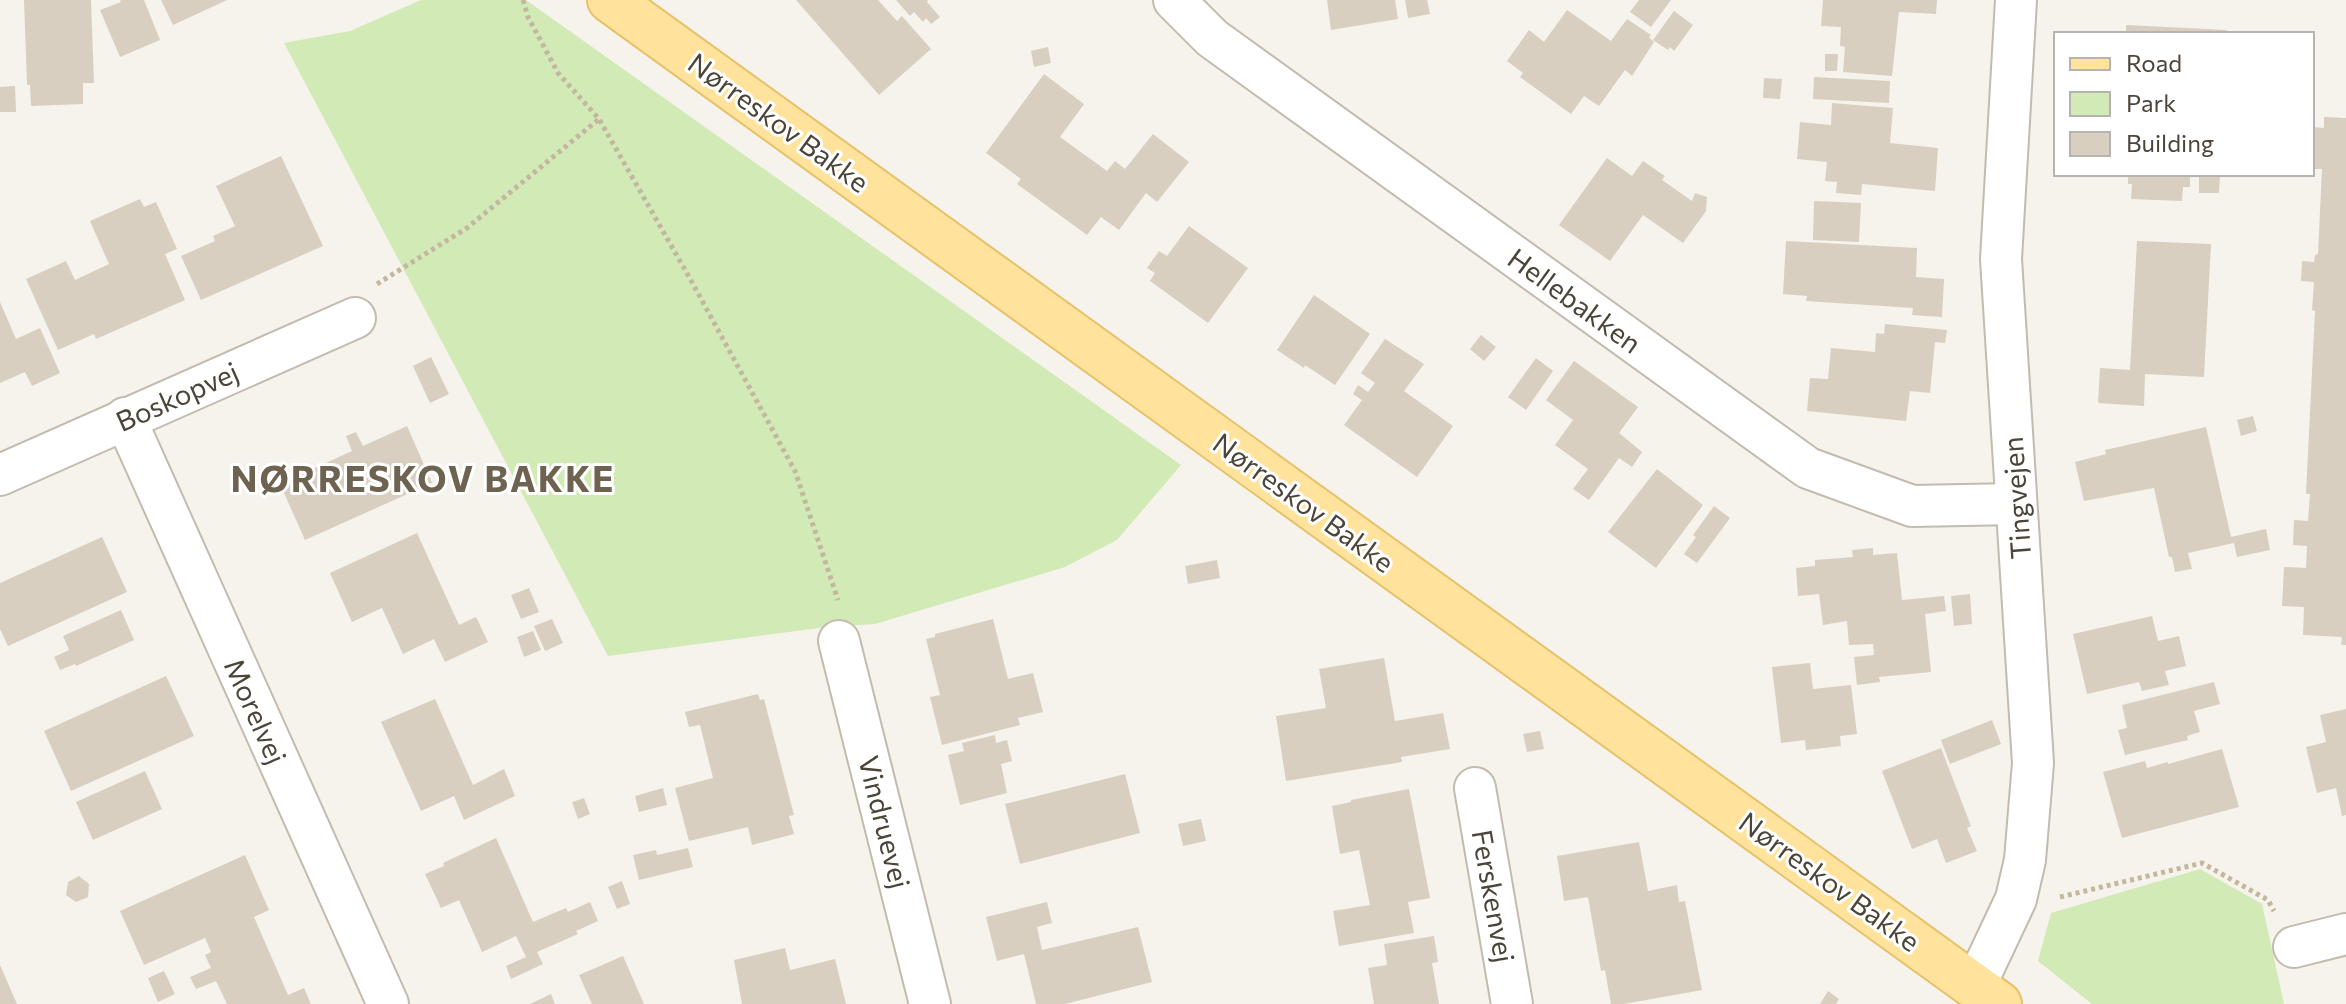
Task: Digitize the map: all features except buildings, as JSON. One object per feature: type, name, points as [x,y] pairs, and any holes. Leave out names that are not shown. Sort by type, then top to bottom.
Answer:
[{"type":"main road","name":"Nørreskov Bakke","points":[[610,0],[1987,995]]},
{"type":"street","name":"Hellebakken","points":[[1174,0],[1212,38],[1808,468],[1912,506],[2016,504]]},
{"type":"street","name":"Tingvejen","points":[[1987,995],[2025,860],[2033,763],[2001,259],[2016,0]]},
{"type":"street","name":"Boskopvej","points":[[0,475],[355,318]]},
{"type":"street","name":"Morelvej","points":[[125,418],[388,1004]]},
{"type":"street","name":"Vindruevej","points":[[839,641],[930,1004]]},
{"type":"street","name":"Ferskenvej","points":[[1475,788],[1512,1004]]},
{"type":"street","points":[[2294,947],[2346,934]]},
{"type":"path","points":[[523,0],[528,17],[558,73],[599,119],[795,471],[841,610],[839,641]]},
{"type":"path","points":[[355,318],[378,282],[467,228],[599,119]]},
{"type":"path","points":[[2064,897],[2202,863],[2268,900],[2294,947]]},
{"type":"green space","points":[[421,0],[526,0],[1181,465],[1117,540],[1065,567],[875,624],[827,627],[608,656],[284,43],[350,31]]},
{"type":"green space","points":[[2200,869],[2262,904],[2284,1004],[2092,1004],[2038,961],[2051,913]]},
{"type":"district","name":"NØRRESKOV BAKKE","points":[[423,477]]}]
